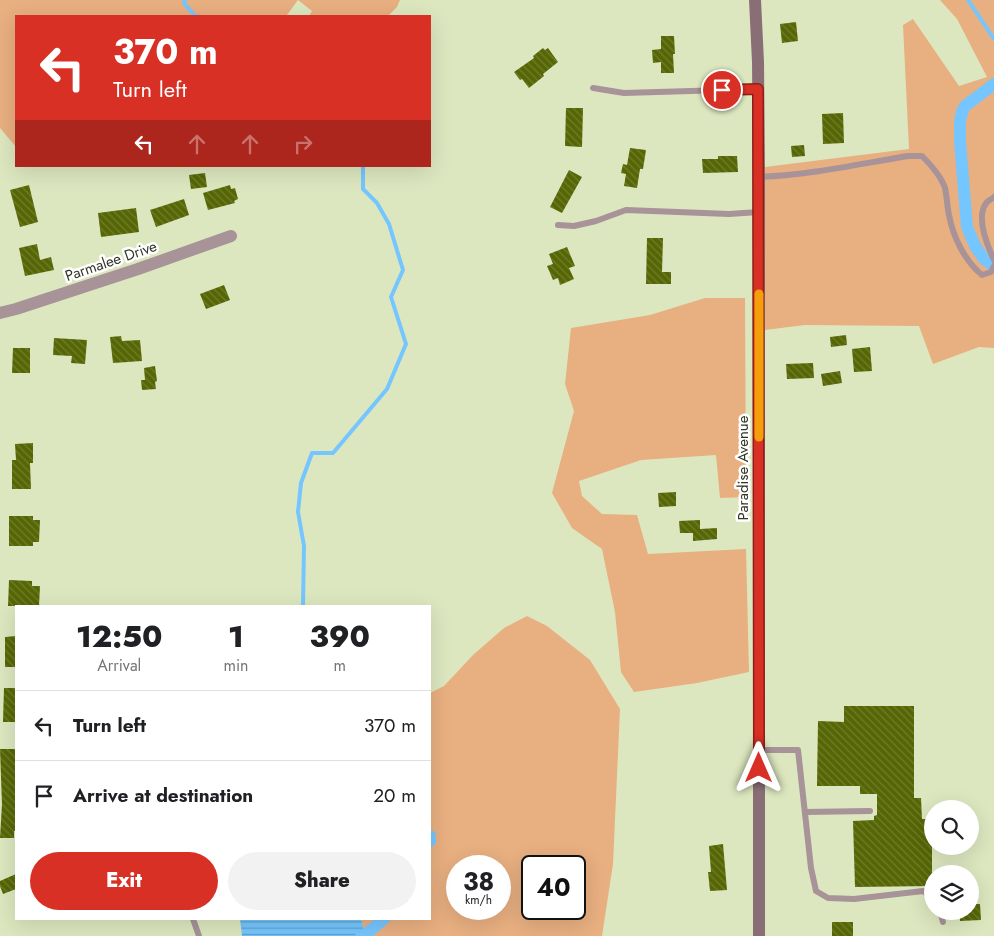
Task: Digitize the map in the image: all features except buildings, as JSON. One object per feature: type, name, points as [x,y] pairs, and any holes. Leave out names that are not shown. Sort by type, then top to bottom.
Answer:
[{"type":"street","name":"Paradise Avenue","points":[[755,0],[759,178],[759,936]]},
{"type":"street","name":"Parmalee Drive","points":[[0,312],[16,309],[120,276],[231,236]]},
{"type":"lane","points":[[593,88],[624,93],[758,89]]},
{"type":"lane","points":[[759,178],[819,172],[908,156],[922,156],[933,168],[944,186],[949,217],[955,237],[974,268],[982,275],[990,272],[994,266]]},
{"type":"lane","points":[[994,197],[987,202],[982,216],[988,248],[994,260]]},
{"type":"lane","points":[[558,225],[574,226],[596,221],[626,210],[729,214],[759,212]]},
{"type":"lane","points":[[759,750],[798,750],[811,868],[816,891],[828,898],[854,899],[924,892]]},
{"type":"lane","points":[[805,812],[870,811]]},
{"type":"lane","points":[[193,920],[199,936]]},
{"type":"shaded area","points":[[0,0],[298,0],[287,15],[15,15],[15,146],[0,128]]},
{"type":"shaded area","points":[[298,0],[400,0],[397,7],[389,15],[310,15],[312,11]]},
{"type":"shaded area","points":[[940,0],[994,0],[994,348],[979,347],[933,364],[919,326],[805,325],[765,330],[765,167],[909,149],[903,25],[913,19],[959,86],[987,77],[957,19]]},
{"type":"shaded area","points":[[705,298],[745,298],[746,497],[720,498],[716,455],[641,460],[579,481],[582,496],[602,514],[637,515],[648,554],[746,549],[749,672],[697,683],[634,692],[621,672],[615,612],[602,549],[572,528],[552,493],[574,411],[565,384],[571,328],[650,315]]},
{"type":"shaded area","points":[[527,616],[547,626],[590,660],[620,709],[613,864],[602,936],[366,936],[361,920],[431,920],[431,692],[444,686],[473,655],[504,628]]},
{"type":"water","points":[[240,920],[361,920],[366,936],[242,936]]},
{"type":"waterway","points":[[185,0],[184,3],[194,15]]},
{"type":"waterway","points":[[968,0],[994,39]]},
{"type":"waterway","points":[[994,84],[965,106],[960,121],[967,227],[975,246],[984,259],[994,266]]},
{"type":"waterway","points":[[303,605],[304,546],[298,512],[301,483],[312,453],[333,453],[387,389],[406,344],[391,297],[403,270],[389,224],[377,203],[363,189],[363,167]]},
{"type":"waterway","points":[[361,936],[383,920]]},
{"type":"slow traffic","points":[[759,294],[759,437]]},
{"type":"route","points":[[722,90],[758,89],[759,768]]}]
